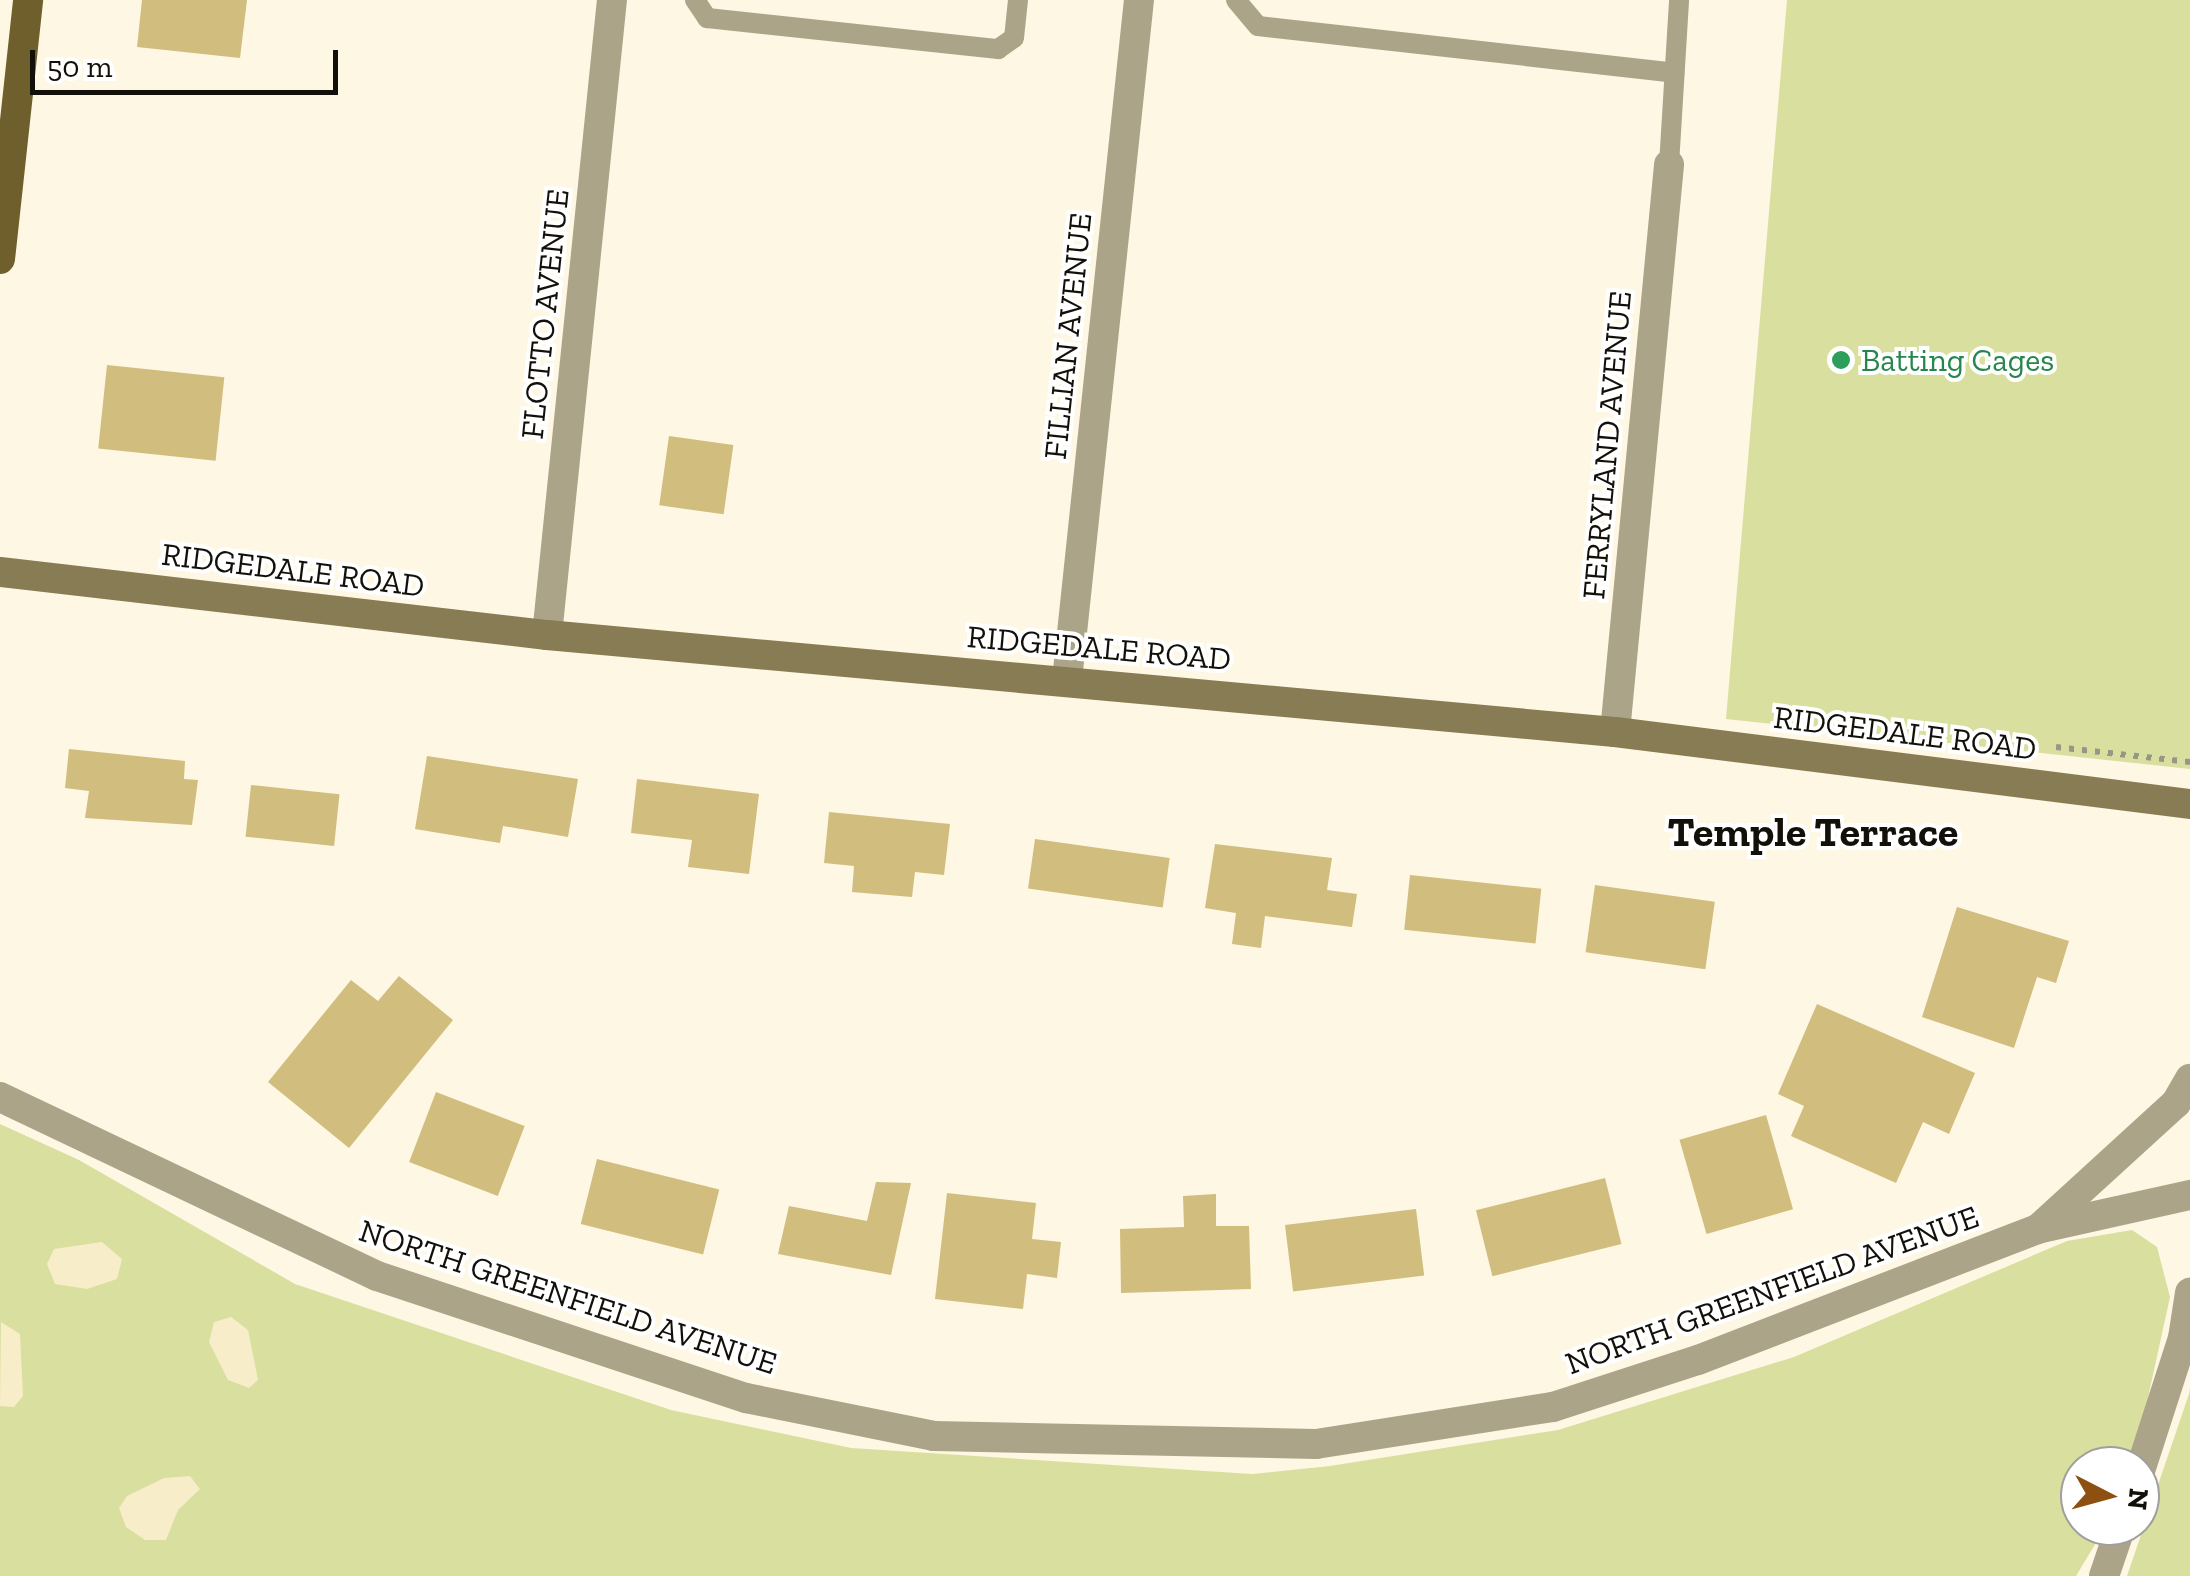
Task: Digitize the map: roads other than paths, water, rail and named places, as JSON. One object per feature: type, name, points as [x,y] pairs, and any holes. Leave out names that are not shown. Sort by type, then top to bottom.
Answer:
[{"type":"main road","points":[[0,259],[28,0]]},
{"type":"street","name":"FLOTTO AVENUE","points":[[547,635],[612,0]]},
{"type":"street","name":"FILLIAN AVENUE","points":[[1067,680],[1139,0]]},
{"type":"street","name":"FERRYLAND AVENUE","points":[[1616,732],[1669,165]]},
{"type":"street","name":"RIDGEDALE ROAD","points":[[0,572],[547,635],[1616,732],[2190,804]]},
{"type":"street","name":"NORTH GREENFIELD AVENUE","points":[[0,1097],[377,1276],[746,1398],[934,1436],[1316,1444],[1554,1407],[1698,1360],[2038,1228],[2176,1103],[2190,1079]]},
{"type":"street","points":[[2038,1228],[2190,1196]]},
{"type":"street","points":[[2148,1446],[2183,1338],[2190,1294]]},
{"type":"street","points":[[2104,1576],[2114,1546]]},
{"type":"lane","points":[[695,0],[707,18],[998,50],[1014,38],[1018,0]]},
{"type":"lane","points":[[1236,0],[1258,26],[1674,73]]},
{"type":"lane","points":[[1669,165],[1679,0]]},
{"type":"place","name":"Batting Cages","points":[[1841,360]]},
{"type":"district","name":"Temple Terrace","points":[[1813,832]]}]
